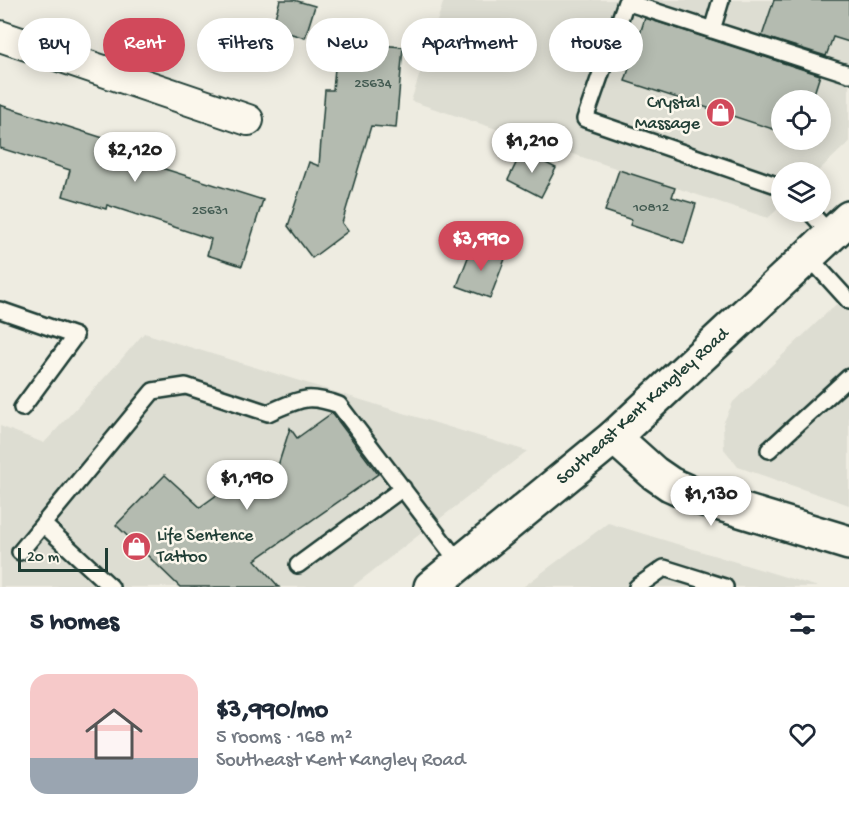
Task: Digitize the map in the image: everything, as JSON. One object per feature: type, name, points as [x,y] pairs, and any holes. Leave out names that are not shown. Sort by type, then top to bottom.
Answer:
[{"type":"main road","name":"Southeast Kent Kangley Road","points":[[431,587],[614,437],[825,230]]},
{"type":"main road","points":[[614,437],[654,473],[681,489],[701,498],[849,543]]},
{"type":"street","points":[[0,36],[248,120]]},
{"type":"lane","points":[[712,30],[721,0]]},
{"type":"lane","points":[[771,183],[585,119],[626,2],[849,74]]},
{"type":"lane","points":[[825,230],[849,301]]},
{"type":"lane","points":[[0,310],[75,336],[22,408]]},
{"type":"lane","points":[[770,450],[849,377]]},
{"type":"lane","points":[[20,552],[153,392],[186,386],[268,413],[303,398],[318,398],[339,405],[460,564]]},
{"type":"lane","points":[[298,565],[403,488]]},
{"type":"lane","points":[[43,524],[111,587]]},
{"type":"lane","points":[[637,587],[664,568],[725,587]]},
{"type":"shaded area","points":[[444,0],[849,0],[849,142],[828,162],[771,162],[771,215],[768,218],[411,101],[420,72],[537,72],[537,18],[438,18]]},
{"type":"shaded area","points":[[849,292],[849,505],[738,467],[724,449],[723,424],[733,402]]},
{"type":"shaded area","points":[[144,333],[527,451],[352,587],[0,587],[0,426],[44,443]]},
{"type":"shaded area","points":[[608,523],[818,587],[523,587]]},
{"type":"building","points":[[280,0],[294,0],[315,6],[311,18],[306,18],[305,38],[294,35],[294,18],[275,18]]},
{"type":"building","points":[[774,0],[849,0],[849,42],[833,37],[826,56],[762,36]]},
{"type":"building","points":[[645,18],[820,75],[815,90],[771,90],[771,128],[625,81],[628,72],[643,72]]},
{"type":"building","points":[[389,46],[401,47],[396,128],[371,126],[342,223],[348,231],[312,258],[288,226],[309,162],[319,166],[325,90],[333,90],[335,72],[389,72]]},
{"type":"building","points":[[0,105],[122,144],[120,149],[153,159],[152,165],[263,200],[242,266],[207,255],[211,239],[107,205],[106,209],[63,196],[70,170],[0,148]]},
{"type":"building","points":[[522,151],[556,168],[541,197],[508,180]]},
{"type":"building","points":[[619,170],[675,188],[672,197],[696,204],[684,243],[630,225],[632,220],[605,211]]},
{"type":"building","points":[[472,247],[505,259],[490,298],[457,286]]},
{"type":"building","points":[[332,413],[378,474],[255,560],[279,587],[180,587],[116,525],[165,475],[200,507],[257,466],[276,472],[290,428],[297,438]]},
{"type":"place","name":"Crystal Massage","points":[[721,113]]},
{"type":"place","name":"Life Sentence Tattoo","points":[[136,546]]}]
